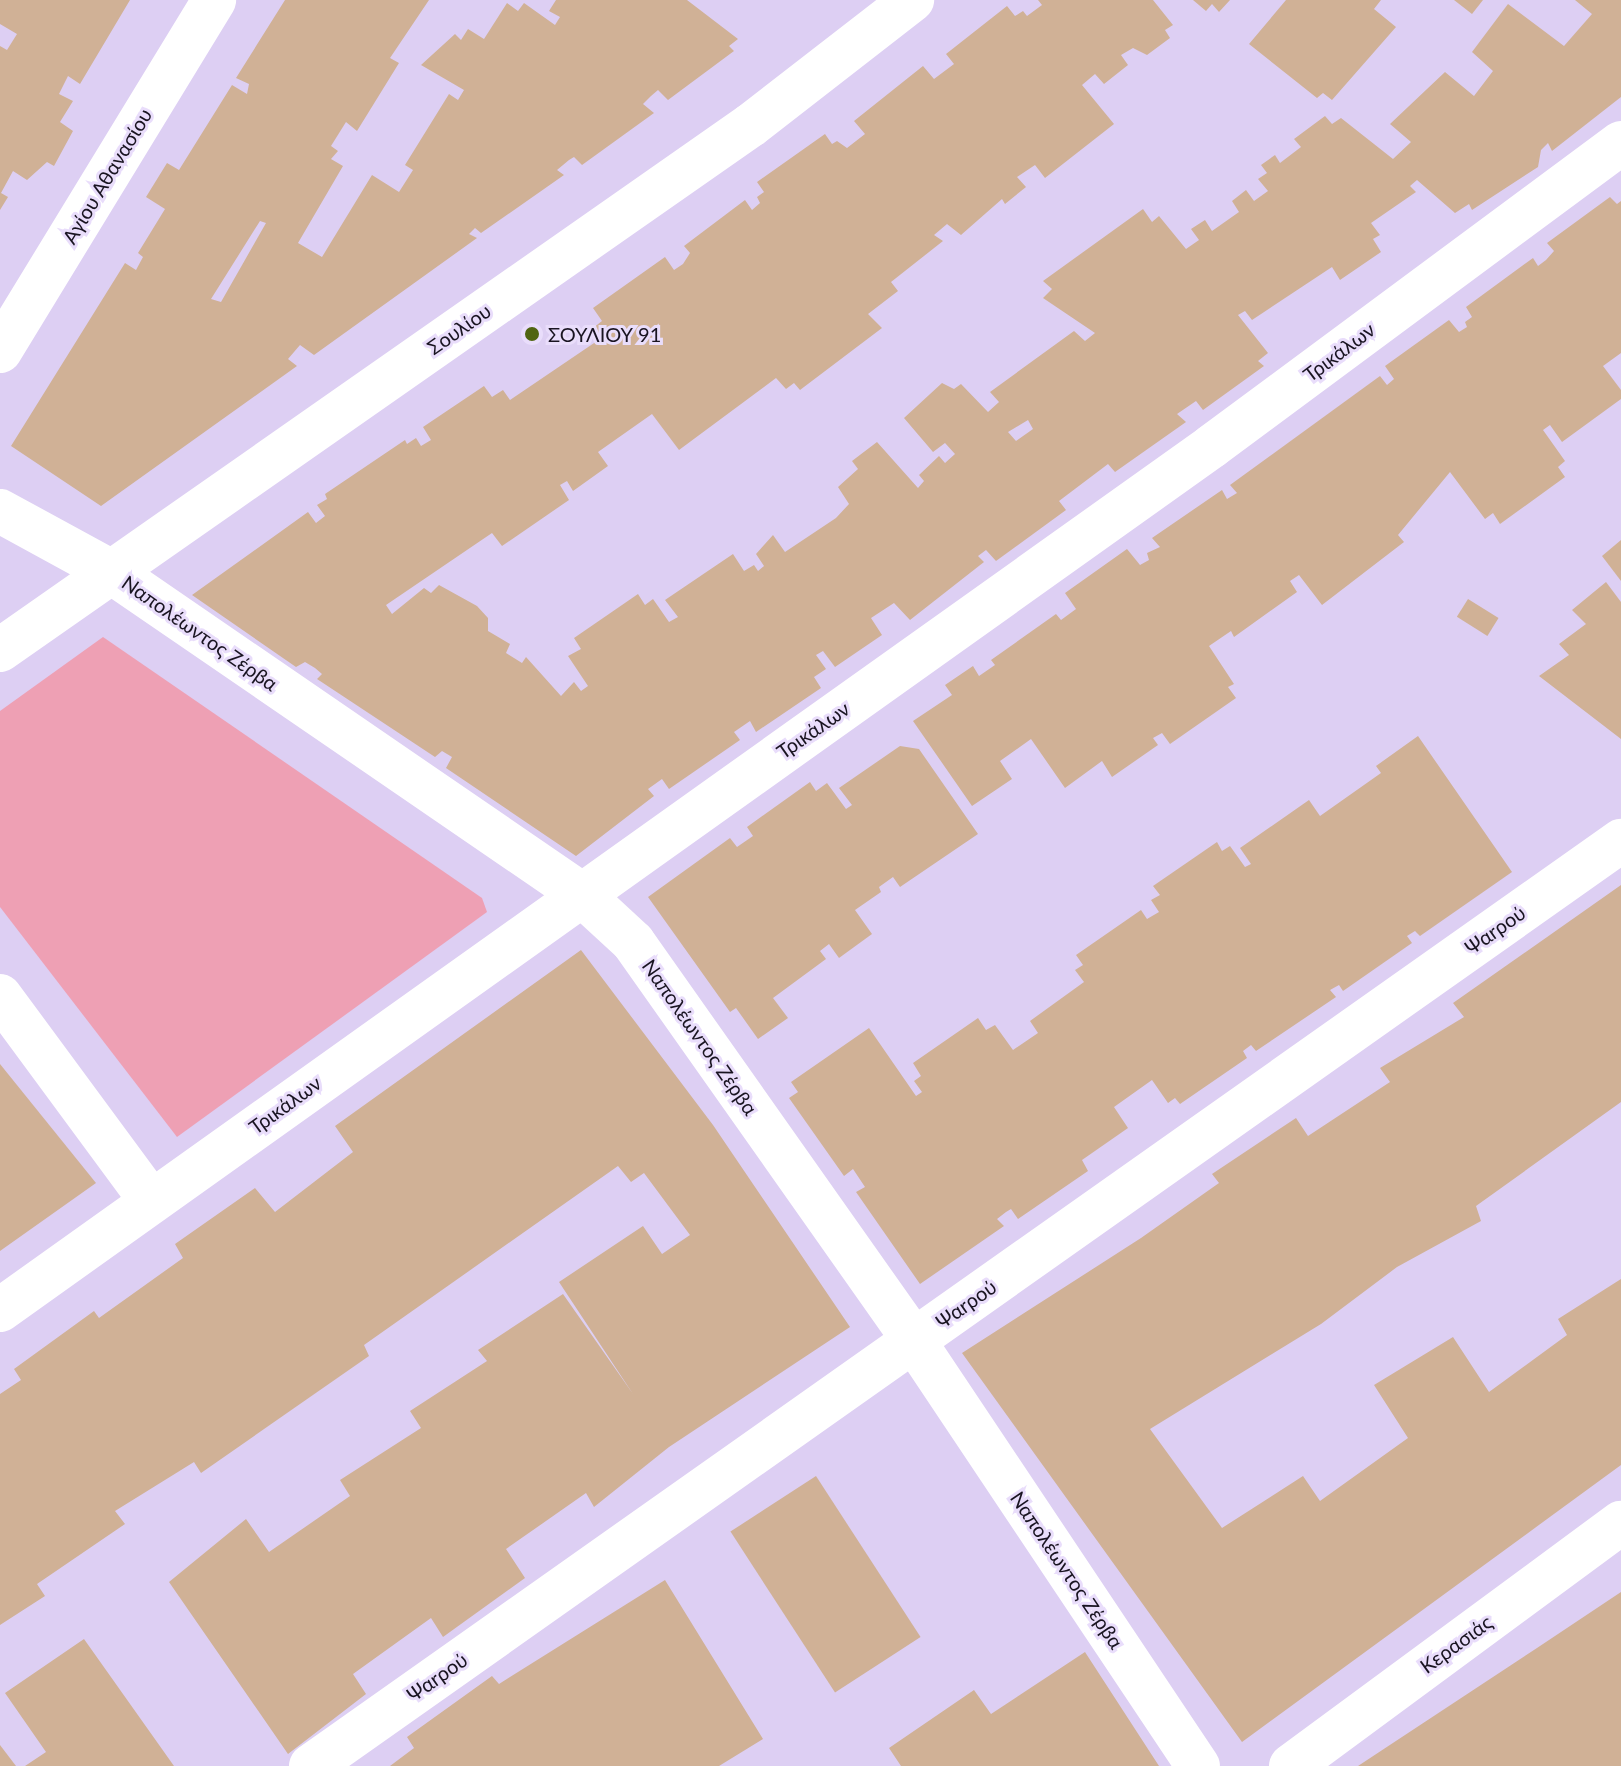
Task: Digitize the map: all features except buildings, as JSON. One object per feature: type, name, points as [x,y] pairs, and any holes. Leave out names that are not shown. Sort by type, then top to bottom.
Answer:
[{"type":"street","name":"Αγίου Αθανασίου","points":[[0,351],[214,0]]},
{"type":"street","name":"Σουλίου","points":[[0,650],[751,125],[912,0]]},
{"type":"street","name":"Τρικάλων","points":[[0,1310],[1212,446],[1621,143]]},
{"type":"street","name":"Ναπολέωντος Ζέρβα","points":[[0,511],[110,571],[581,894],[633,942],[914,1341],[1198,1766]]},
{"type":"street","name":"Ψαrρού","points":[[311,1766],[1621,841]]},
{"type":"street","points":[[0,996],[151,1201]]},
{"type":"street","name":"Κερασιάς","points":[[1291,1766],[1621,1523]]},
{"type":"shaded area","points":[[103,637],[482,898],[487,912],[177,1137],[0,907],[0,711]]},
{"type":"place","name":"ΣΟΥΛΙΟΥ 91","points":[[532,334]]}]
